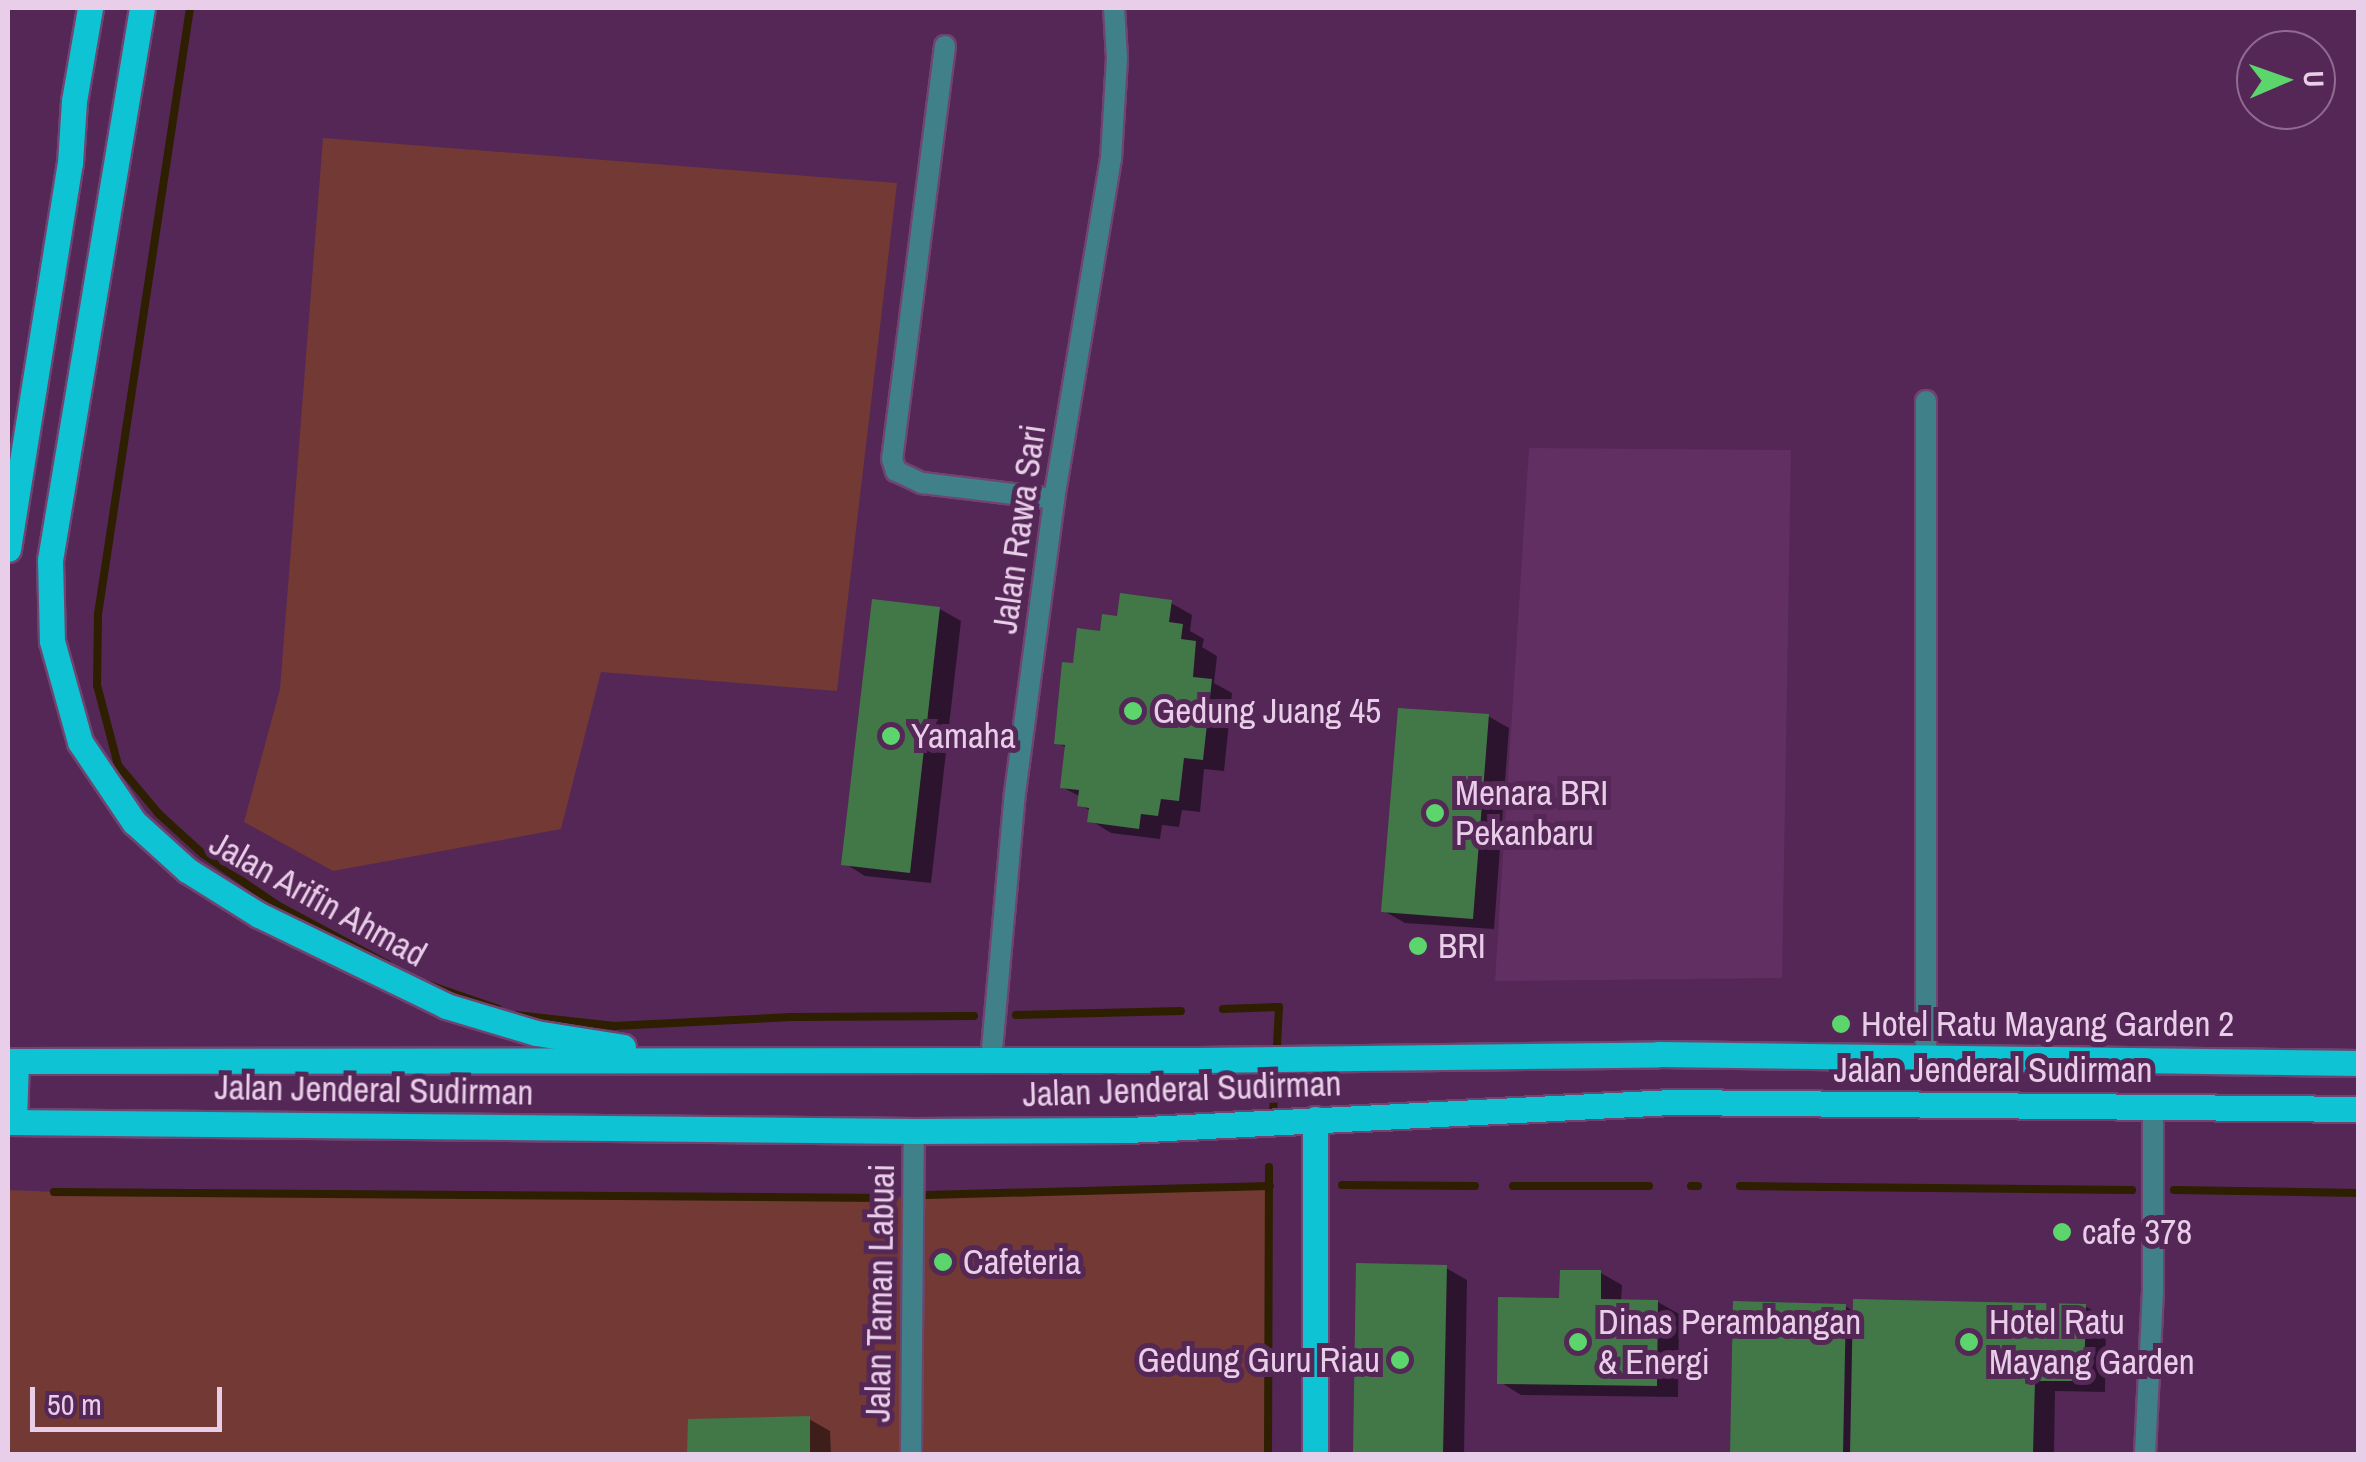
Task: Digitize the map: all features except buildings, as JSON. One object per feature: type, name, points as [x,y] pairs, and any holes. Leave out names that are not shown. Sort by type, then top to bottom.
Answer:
[{"type":"main road","points":[[8,549],[70,163],[74,101],[90,8]]},
{"type":"main road","name":"Jalan Arifin Ahmad","points":[[142,8],[50,560],[52,641],[80,742],[116,801],[187,870],[320,948],[417,994],[482,1018],[536,1033],[718,1062]]},
{"type":"main road","name":"Jalan Jenderal Sudirman","points":[[12,1061],[991,1061],[1658,1054],[2358,1063]]},
{"type":"main road","points":[[11,1122],[12,1061]]},
{"type":"main road","name":"Jalan Jenderal Sudirman","points":[[11,1122],[1128,1130],[1671,1102],[2358,1109]]},
{"type":"main road","points":[[1315,1454],[1316,1118]]},
{"type":"street","name":"Jalan Rawa Sari","points":[[991,1061],[1014,793],[1054,499],[1111,160],[1117,58],[1114,8]]},
{"type":"street","points":[[944,46],[892,460],[896,471],[922,483],[1054,499]]},
{"type":"street","points":[[1926,400],[1926,1059]]},
{"type":"street","points":[[2145,1454],[2153,1292],[2153,1106]]},
{"type":"street","name":"Jalan Taman Labuai","points":[[911,1454],[914,1131]]},
{"type":"shaded area","points":[[323,138],[897,183],[837,691],[601,672],[561,829],[333,871],[244,822],[280,689]]},
{"type":"shaded area","points":[[1529,448],[1791,450],[1782,978],[1495,981]]},
{"type":"shaded area","points":[[1270,1186],[1268,1454],[8,1454],[8,1190],[155,1196],[874,1198]]},
{"type":"waterway","points":[[190,8],[98,614],[97,685],[118,765],[159,814],[203,854],[277,905],[387,964]]},
{"type":"waterway","points":[[426,984],[498,1009]]},
{"type":"waterway","points":[[1223,1009],[1279,1007],[1277,1044]]},
{"type":"waterway","points":[[1016,1015],[1181,1011]]},
{"type":"waterway","points":[[516,1015],[614,1026],[791,1017],[974,1016]]},
{"type":"waterway","points":[[1273,1115],[1275,1075]]},
{"type":"waterway","points":[[1268,1454],[1269,1167]]},
{"type":"waterway","points":[[1342,1185],[1475,1186]]},
{"type":"waterway","points":[[926,1195],[1270,1186]]},
{"type":"waterway","points":[[1513,1186],[1649,1186]]},
{"type":"waterway","points":[[1691,1186],[1698,1186]]},
{"type":"waterway","points":[[1740,1186],[2132,1190]]},
{"type":"waterway","points":[[2174,1190],[2358,1193]]},
{"type":"waterway","points":[[54,1192],[884,1198]]},
{"type":"place","name":"Gedung Juang 45","points":[[1133,711]]},
{"type":"place","name":"Yamaha","points":[[891,736]]},
{"type":"place","name":"Menara BRI Pekanbaru","points":[[1435,813]]},
{"type":"place","name":"BRI","points":[[1418,946]]},
{"type":"place","name":"Hotel Ratu Mayang Garden 2","points":[[1841,1024]]},
{"type":"place","name":"cafe 378","points":[[2062,1232]]},
{"type":"place","name":"Cafeteria","points":[[943,1262]]},
{"type":"place","name":"Dinas Perambangan & Energi","points":[[1578,1342]]},
{"type":"place","name":"Hotel Ratu Mayang Garden","points":[[1969,1342]]},
{"type":"place","name":"Gedung Guru Riau","points":[[1400,1360]]}]
